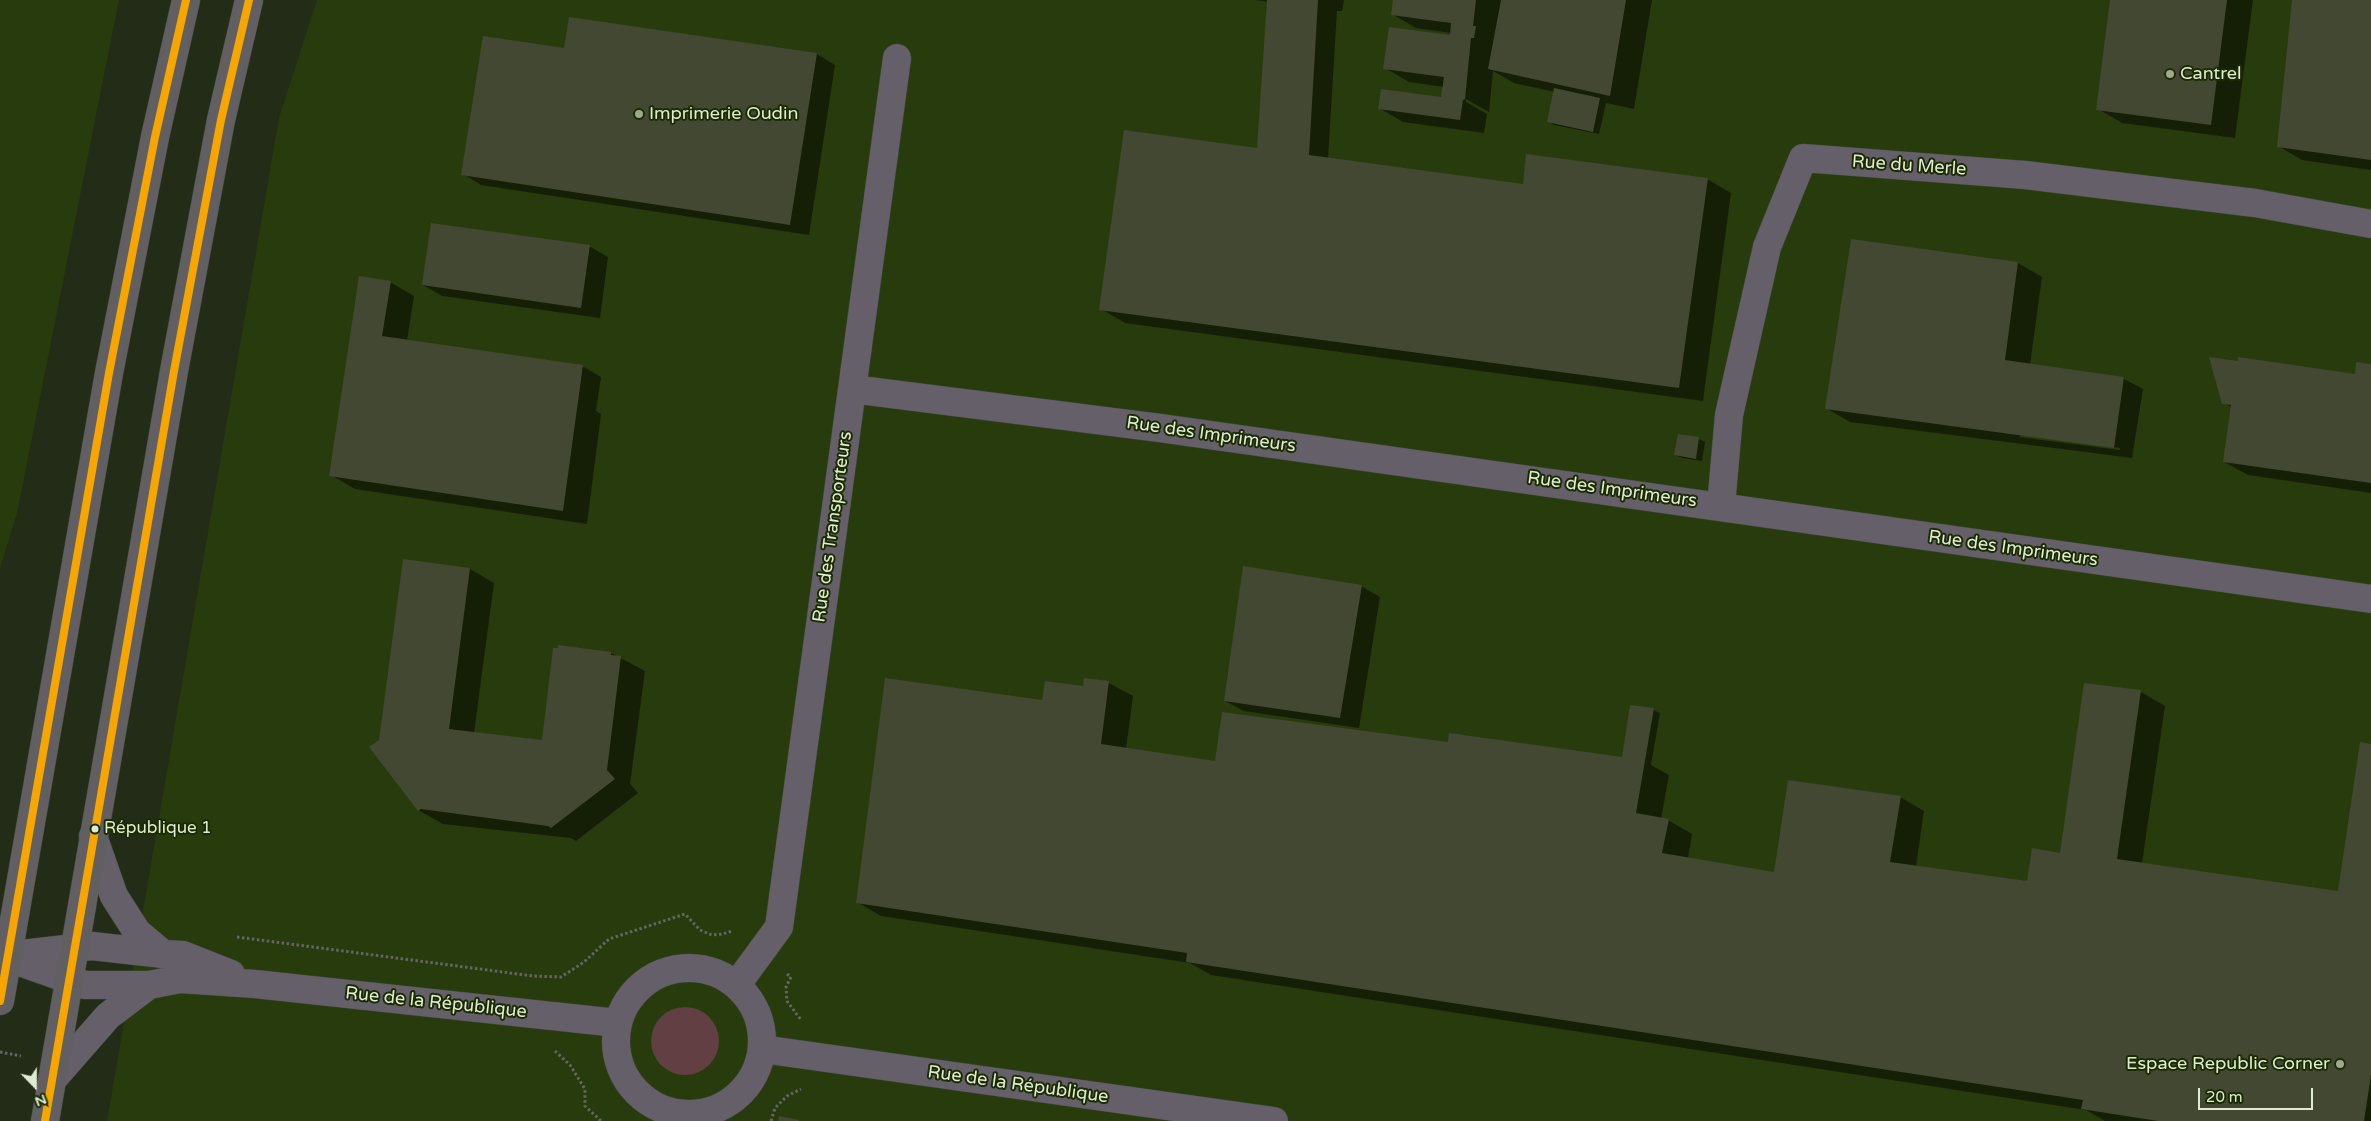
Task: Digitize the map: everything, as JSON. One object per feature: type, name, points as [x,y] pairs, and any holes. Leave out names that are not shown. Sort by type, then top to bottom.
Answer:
[{"type":"main road","points":[[0,1001],[3,955],[109,372],[155,137],[186,0]]},
{"type":"main road","points":[[45,1121],[177,351],[221,120],[249,0]]},
{"type":"street","name":"Rue des Transporteurs","points":[[738,983],[779,927],[898,58]]},
{"type":"street","name":"Rue du Merle","points":[[1721,506],[1729,415],[1766,247],[1803,158],[2025,175],[2255,203],[2371,224]]},
{"type":"street","name":"Rue des Imprimeurs","points":[[852,389],[1160,428],[2371,599]]},
{"type":"street","points":[[93,836],[114,896],[137,932],[163,954]]},
{"type":"street","name":"Rue de la République","points":[[3,955],[92,946],[183,955],[255,984]]},
{"type":"street","name":"Rue de la République","points":[[3,955],[85,985],[149,985],[180,979],[255,984],[617,1023]]},
{"type":"street","points":[[682,968],[715,972],[738,983],[754,1003],[761,1028],[762,1049],[757,1067],[742,1092],[721,1114],[669,1111],[648,1104],[632,1088],[621,1070],[614,1046],[617,1023],[634,991],[659,976],[682,968]]},
{"type":"street","name":"Rue de la République","points":[[52,1080],[108,1016],[149,985]]},
{"type":"street","name":"Rue de la République","points":[[762,1049],[1274,1121]]},
{"type":"shaded area","points":[[0,0],[119,0],[17,513],[0,568]]},
{"type":"shaded area","points":[[317,0],[2371,0],[2371,1121],[107,1121],[279,118]]},
{"type":"shaded area","points":[[685,1007],[698,1010],[709,1017],[716,1028],[719,1041],[716,1054],[709,1065],[698,1072],[685,1075],[672,1072],[661,1065],[654,1054],[651,1041],[654,1028],[661,1017],[672,1010]]},
{"type":"building","points":[[1267,0],[1318,0],[1309,155],[1523,184],[1526,154],[1708,178],[1679,388],[1099,310],[1124,130],[1257,148]]},
{"type":"building","points":[[1393,0],[1476,0],[1473,26],[1476,26],[1474,38],[1471,38],[1465,99],[1463,100],[1460,120],[1378,109],[1381,89],[1441,97],[1444,77],[1383,69],[1389,27],[1450,35],[1451,23],[1391,15]]},
{"type":"building","points":[[1501,0],[1626,0],[1610,96],[1488,69]]},
{"type":"building","points":[[2110,0],[2227,0],[2211,125],[2096,110]]},
{"type":"building","points":[[2292,0],[2371,0],[2371,160],[2277,147]]},
{"type":"building","name":"Imprimerie Oudin","points":[[569,17],[817,53],[790,225],[461,175],[483,36],[564,48]]},
{"type":"building","points":[[1554,88],[1600,98],[1593,132],[1547,122]]},
{"type":"building","points":[[431,223],[590,245],[581,308],[422,285]]},
{"type":"building","points":[[1851,239],[2018,262],[2005,360],[2124,377],[2114,448],[1825,409]]},
{"type":"building","points":[[359,276],[391,281],[382,336],[583,365],[563,511],[329,476]]},
{"type":"building","points":[[2209,357],[2238,361],[2238,357],[2355,374],[2356,362],[2371,364],[2371,483],[2223,462],[2231,405],[2222,404]]},
{"type":"building","points":[[1678,434],[1699,437],[1696,459],[1674,455]]},
{"type":"building","points":[[403,559],[470,568],[449,729],[542,740],[553,648],[558,648],[558,645],[611,652],[611,655],[621,656],[607,770],[615,779],[551,828],[548,826],[421,809],[418,811],[369,747],[379,740]]},
{"type":"building","points":[[1243,566],[1362,585],[1340,718],[1224,701]]},
{"type":"building","points":[[885,678],[1042,700],[1045,681],[1083,686],[1084,678],[1109,681],[1101,744],[1215,761],[1222,712],[1448,742],[1449,733],[1622,757],[1630,705],[1654,708],[1636,813],[1669,819],[1662,853],[1774,872],[1788,780],[1901,796],[1890,862],[2027,881],[2032,848],[2060,853],[2084,683],[2141,690],[2117,859],[2338,891],[2360,742],[2371,744],[2371,1075],[2364,1121],[2158,1121],[2081,1109],[2083,1100],[1186,962],[1187,953],[856,903]]},
{"type":"building","points":[[779,1116],[799,1120],[799,1121],[778,1121]]},
{"type":"transit line","points":[[0,1001],[109,373],[155,137],[186,0]]},
{"type":"transit line","points":[[45,1121],[174,371],[221,120],[249,0]]},
{"type":"place","name":"Cantrel","points":[[2170,74]]},
{"type":"place","name":"Imprimerie Oudin","points":[[639,114]]},
{"type":"place","name":"République 1","points":[[95,829]]},
{"type":"place","name":"Espace Republic Corner","points":[[2340,1064]]}]
